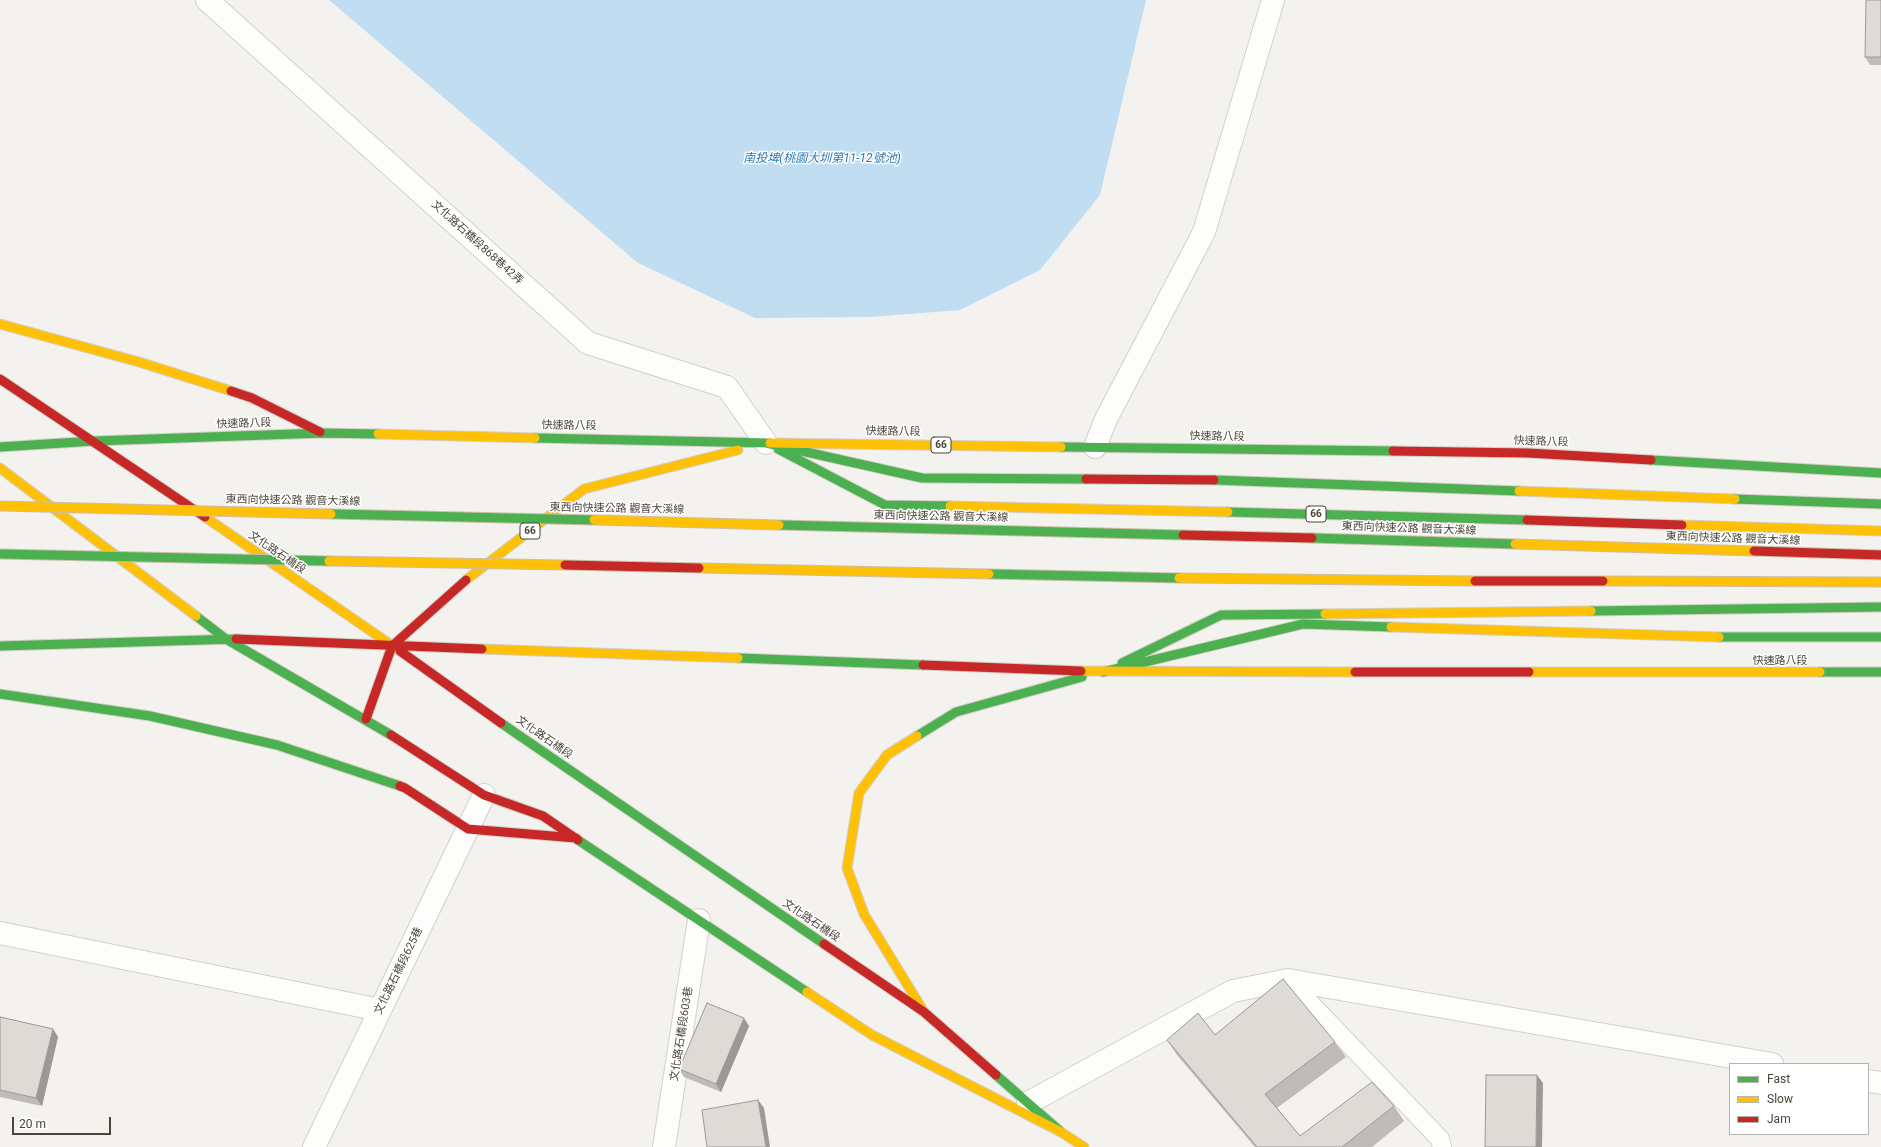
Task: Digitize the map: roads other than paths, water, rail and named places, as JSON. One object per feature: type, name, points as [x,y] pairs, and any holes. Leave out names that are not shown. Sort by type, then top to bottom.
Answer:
[{"type":"main road","points":[[0,324],[138,362],[252,398],[323,433]]},
{"type":"main road","name":"文化路石橋段","points":[[0,379],[94,441],[392,646],[577,776],[924,1012],[1061,1132]]},
{"type":"main road","name":"快速路八段","points":[[0,447],[94,441],[323,433],[766,443],[1528,453],[1881,472]]},
{"type":"main road","points":[[766,443],[922,478],[1185,479],[1881,504]]},
{"type":"main road","name":"66","points":[[366,719],[392,646],[454,589],[584,489],[766,443],[885,505],[1247,512],[1881,532]]},
{"type":"main road","name":"文化路石橋段","points":[[0,468],[226,639],[366,719],[484,795],[542,816],[872,1035],[1061,1132],[1084,1147]]},
{"type":"main road","name":"東西向快速公路 觀音大溪線","points":[[0,506],[1296,538],[1881,555]]},
{"type":"main road","points":[[0,554],[1287,580],[1881,582]]},
{"type":"main road","points":[[1103,672],[1221,615],[1881,608]]},
{"type":"main road","points":[[924,1012],[864,914],[847,868],[859,794],[887,755],[956,712],[1103,672],[1303,624],[1736,638],[1881,637]]},
{"type":"main road","name":"快速路八段","points":[[0,646],[226,639],[1103,672],[1778,674],[1881,672]]},
{"type":"main road","points":[[0,694],[150,716],[277,745],[405,788],[468,829],[576,838]]},
{"type":"street","name":"文化路石橋段868巷42弄","points":[[207,0],[588,343],[727,387],[766,443]]},
{"type":"street","points":[[1095,447],[1106,419],[1204,232],[1273,0]]},
{"type":"street","name":"文化路石橋段625巷","points":[[314,1147],[484,795]]},
{"type":"street","name":"文化路石橋段603巷","points":[[664,1147],[699,920]]},
{"type":"street","points":[[0,933],[380,1010]]},
{"type":"street","points":[[1028,1103],[1233,991],[1288,980],[1766,1063]]},
{"type":"street","points":[[1869,1081],[1881,1083]]},
{"type":"lane","points":[[1288,980],[1440,1139],[1442,1147]]},
{"type":"water","name":"南投埤(桃園大圳第11-12號池)","points":[[329,0],[1146,0],[1100,195],[1040,270],[960,310],[870,317],[755,318],[638,263]]}]
